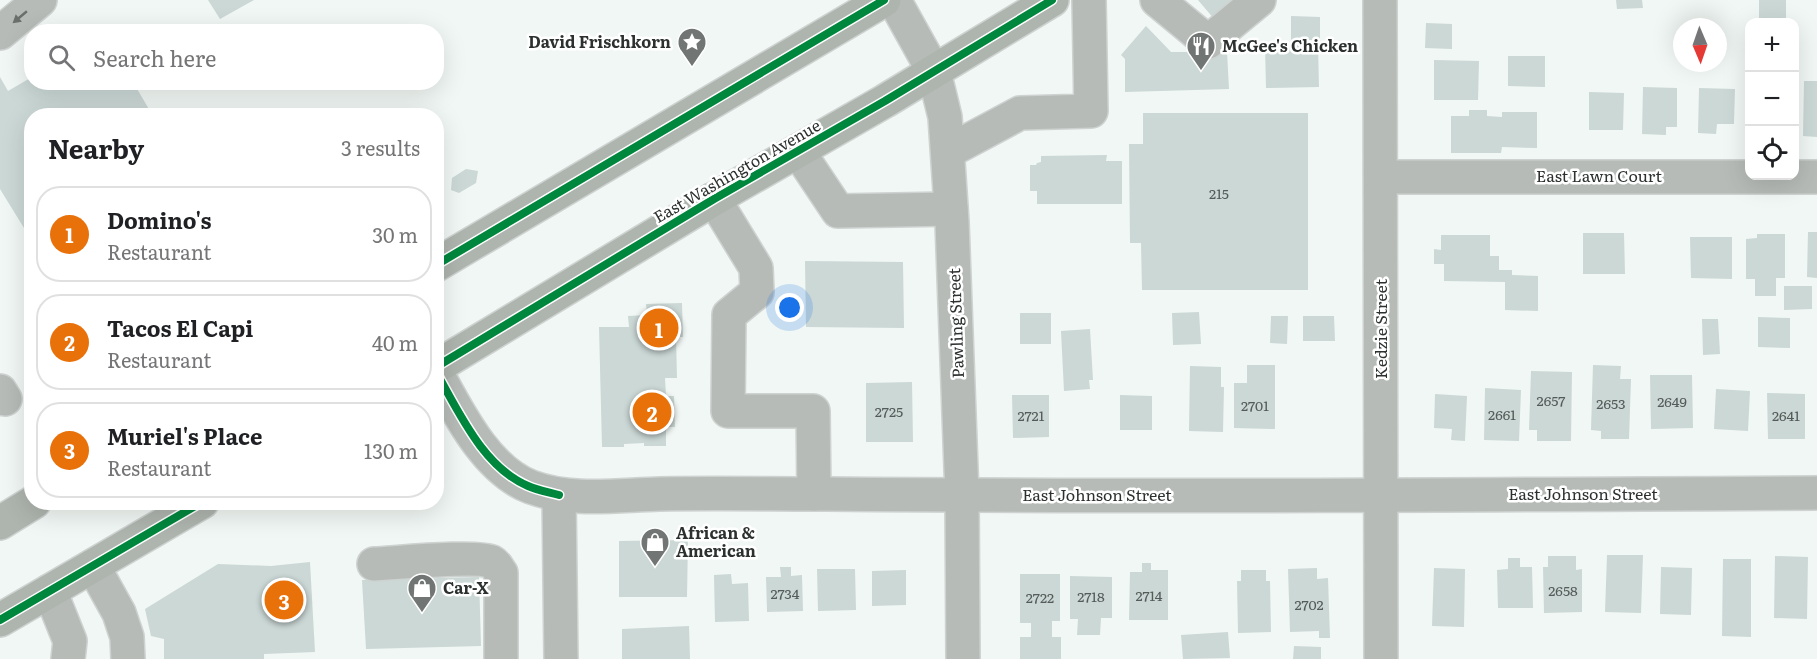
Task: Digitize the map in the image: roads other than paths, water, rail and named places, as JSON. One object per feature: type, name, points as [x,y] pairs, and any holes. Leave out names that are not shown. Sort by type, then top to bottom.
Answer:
[{"type":"main road","points":[[444,260],[884,0]]},
{"type":"main road","name":"East Washington Avenue","points":[[444,362],[714,199],[934,72],[1052,0]]},
{"type":"main road","points":[[0,523],[24,508]]},
{"type":"main road","points":[[0,620],[188,510]]},
{"type":"street","points":[[0,33],[40,0]]},
{"type":"street","name":"Pawling Street","points":[[894,0],[934,72],[945,117],[949,151],[962,496],[963,659]]},
{"type":"street","points":[[949,151],[1020,113],[1091,111],[1089,0]]},
{"type":"street","points":[[1165,2],[1208,42],[1259,0]]},
{"type":"street","name":"Kedzie Street","points":[[1380,0],[1381,659]]},
{"type":"street","points":[[798,151],[838,211],[951,209]]},
{"type":"street","name":"East Lawn Court","points":[[1381,177],[1817,177]]},
{"type":"street","points":[[714,199],[756,268],[757,292],[729,315],[728,411],[813,411],[814,494]]},
{"type":"street","name":"East Johnson Street","points":[[444,386],[461,417],[485,452],[501,469],[526,486],[559,495],[1817,493]]},
{"type":"street","points":[[559,495],[561,659]]},
{"type":"street","points":[[374,564],[465,560],[491,562],[501,573],[501,659]]},
{"type":"street","points":[[93,566],[119,613],[127,637],[128,659]]},
{"type":"street","points":[[50,591],[70,641],[68,659]]},
{"type":"place","name":"David Frischkorn","points":[[692,68]]},
{"type":"place","name":"McGee's Chicken","points":[[1201,72]]},
{"type":"place","name":"Domino's","points":[[659,328]]},
{"type":"place","name":"Tacos El Capi","points":[[652,412]]},
{"type":"place","name":"African & American","points":[[655,568]]},
{"type":"place","name":"Muriel's Place","points":[[284,600]]},
{"type":"place","name":"Car-X","points":[[422,614]]}]
